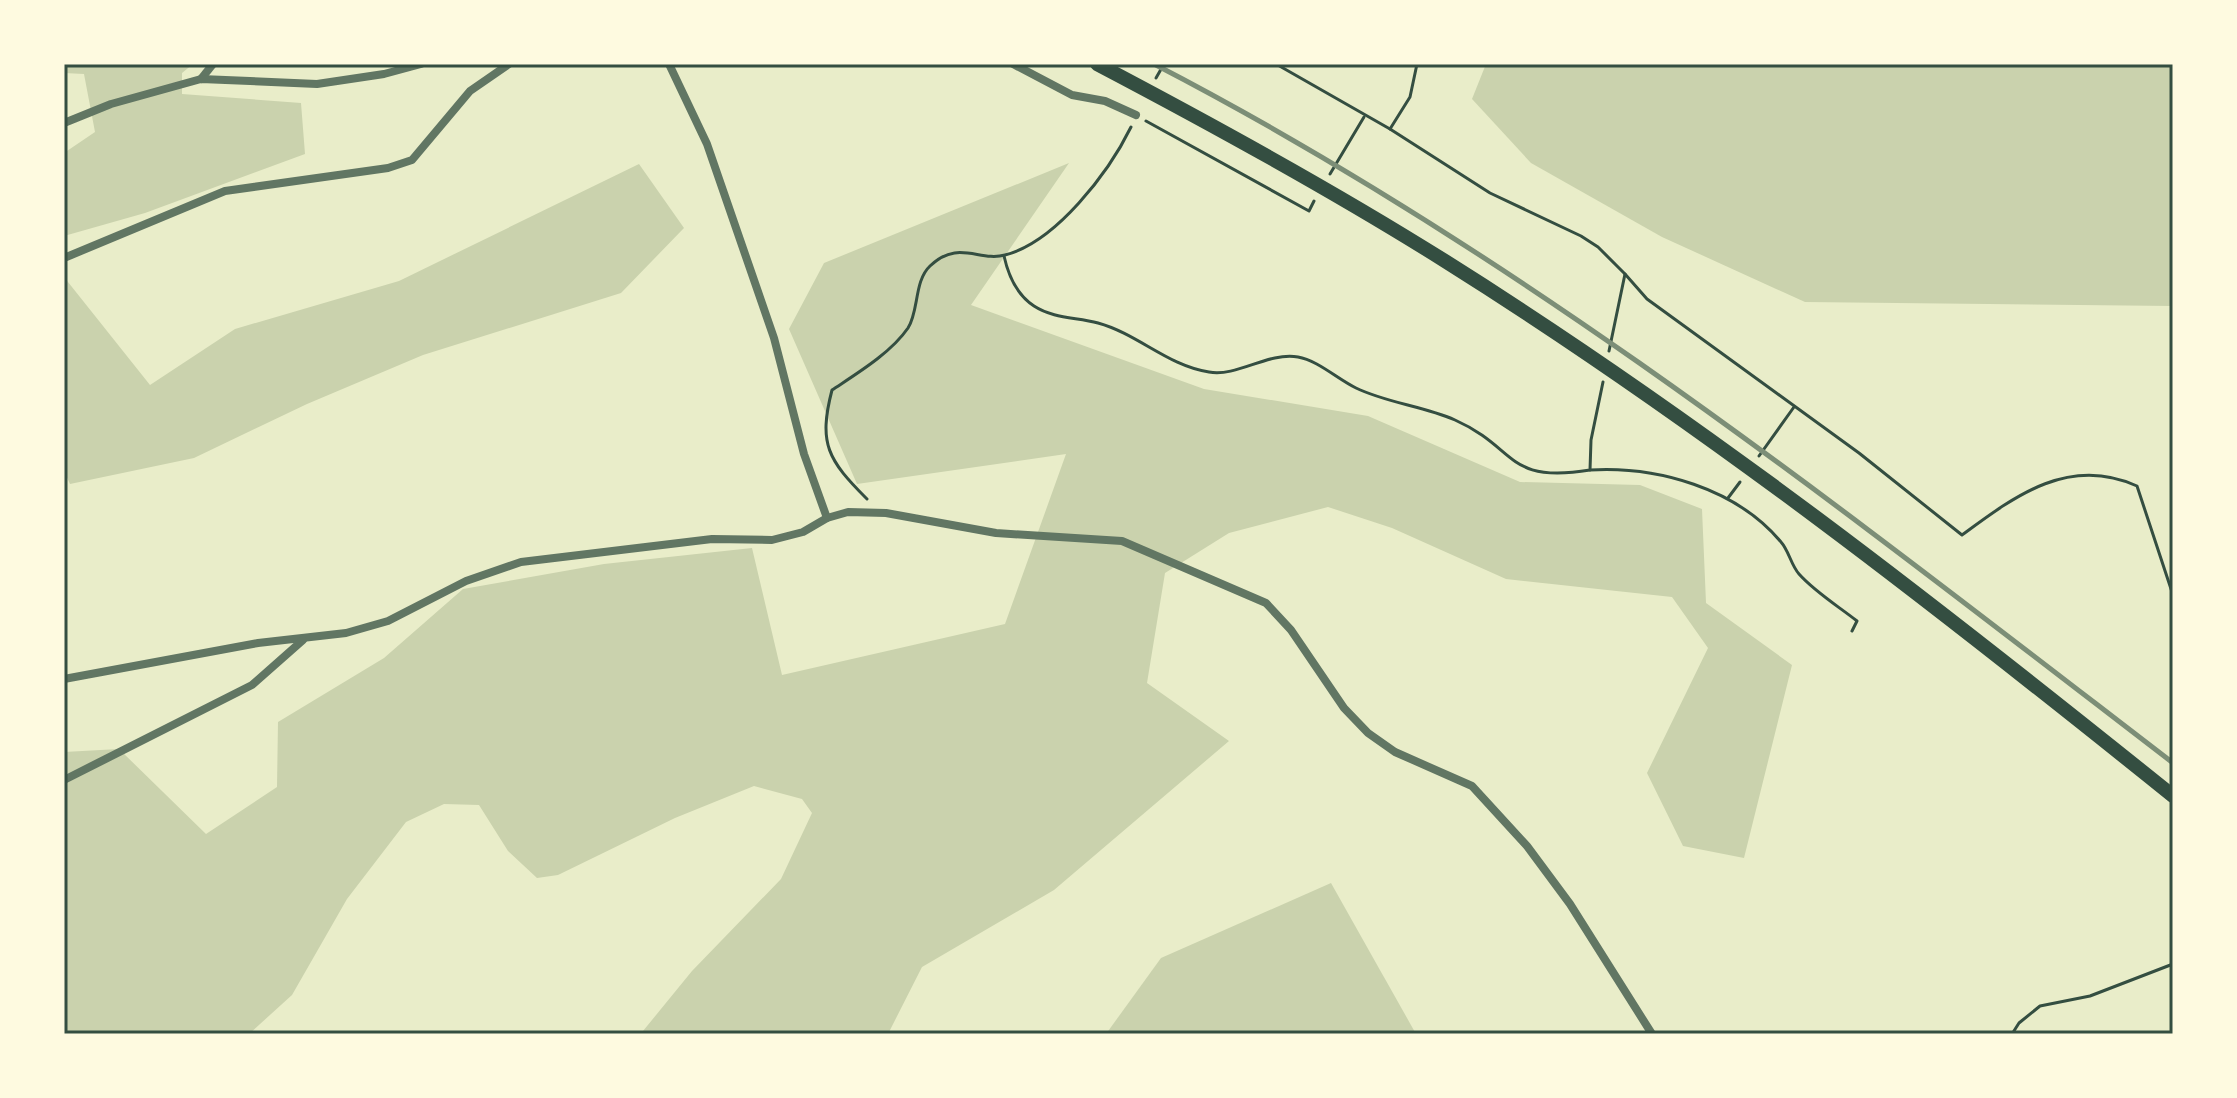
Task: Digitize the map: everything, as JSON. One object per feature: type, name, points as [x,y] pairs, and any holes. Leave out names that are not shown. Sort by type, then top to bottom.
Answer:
[{"type":"highway","points":[[1097,64],[1345,201],[1562,337],[1822,521],[2173,796]]},
{"type":"street","points":[[201,79],[213,64]]},
{"type":"street","points":[[64,123],[111,104],[201,79],[317,84],[384,74],[421,64]]},
{"type":"street","points":[[64,258],[225,191],[388,168],[412,160],[470,91],[509,64]]},
{"type":"street","points":[[669,64],[707,144],[774,338],[804,454],[827,518]]},
{"type":"street","points":[[1013,64],[1072,95],[1105,101],[1136,115]]},
{"type":"street","points":[[64,679],[258,643],[304,639],[388,621],[466,581],[521,562],[712,539],[772,540],[803,532],[827,518],[848,512],[886,513],[996,533],[1122,541],[1266,603],[1291,630],[1344,708],[1368,733],[1395,752],[1472,786],[1527,846],[1570,904],[1652,1034]]},
{"type":"street","points":[[64,780],[252,685],[304,639]]},
{"type":"path","points":[[1150,90],[1164,64]]},
{"type":"path","points":[[1276,64],[1390,129],[1490,193],[1598,247],[1647,299],[1962,535],[2009,500],[2051,481],[2088,473],[2115,476],[2137,486],[2173,595]]},
{"type":"path","points":[[1390,129],[1410,97],[1417,64]]},
{"type":"path","points":[[886,513],[866,499],[835,462],[823,426],[832,390],[857,373],[909,327],[927,267],[945,255],[971,251],[1004,256],[1066,219],[1122,146],[1136,115]]},
{"type":"path","points":[[1004,256],[1008,274],[1031,305],[1050,314],[1113,328],[1172,361],[1211,373],[1270,359],[1299,357],[1358,390],[1456,421],[1489,441],[1513,463],[1531,471],[1560,475],[1590,470],[1644,473],[1703,486],[1728,498],[1783,544],[1798,574],[1857,621],[1852,631]]},
{"type":"path","points":[[1607,365],[1625,274]]},
{"type":"path","points":[[1590,470],[1591,440],[1604,380]]},
{"type":"path","points":[[1753,464],[1795,407]]},
{"type":"path","points":[[1728,498],[1745,475]]},
{"type":"path","points":[[2012,1034],[2019,1023],[2040,1006],[2090,996],[2173,964]]},
{"type":"green space","points":[[64,64],[193,64],[182,73],[182,94],[301,103],[305,154],[145,213],[64,236],[64,153],[95,132],[84,74],[64,73]]},
{"type":"green space","points":[[1486,64],[2173,64],[2173,306],[1805,302],[1662,237],[1531,163],[1472,99]]},
{"type":"green space","points":[[1069,163],[971,305],[1204,389],[1368,416],[1520,482],[1640,485],[1702,509],[1706,603],[1792,665],[1744,858],[1683,846],[1647,773],[1708,648],[1672,597],[1506,579],[1392,528],[1328,507],[1229,533],[1165,573],[1147,683],[1229,741],[1054,890],[922,967],[888,1034],[634,1034],[643,1031],[692,971],[781,879],[812,813],[802,799],[754,786],[675,818],[558,875],[537,878],[508,851],[479,805],[444,804],[406,822],[347,899],[292,995],[249,1034],[64,1034],[64,752],[119,749],[206,834],[277,787],[278,722],[384,658],[463,589],[604,564],[752,548],[782,675],[1005,624],[1066,454],[857,484],[789,329],[824,263]]},
{"type":"green space","points":[[639,164],[684,228],[621,293],[423,355],[307,404],[194,458],[70,484],[64,471],[64,277],[150,385],[235,329],[399,281]]},
{"type":"green space","points":[[1331,883],[1416,1034],[1106,1034],[1161,958]]},
{"type":"railway","points":[[1154,64],[1290,138],[1422,218],[1551,302],[1804,482],[2173,763]]}]
